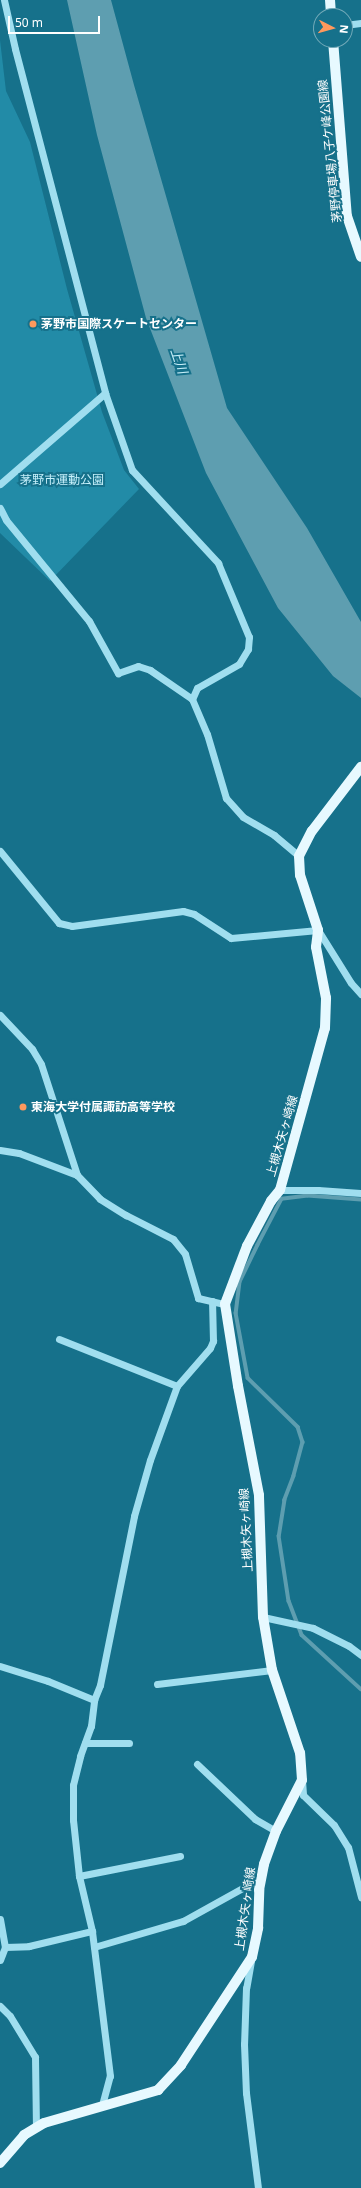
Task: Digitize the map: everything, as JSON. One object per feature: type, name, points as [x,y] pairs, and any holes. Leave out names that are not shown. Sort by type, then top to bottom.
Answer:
[{"type":"main road","name":"茅野停車場八子ケ峰公園線","points":[[334,48],[347,216],[361,257]]},
{"type":"main road","points":[[299,856],[312,831],[361,767]]},
{"type":"main road","name":"上槻木矢ヶ崎線","points":[[0,2163],[24,2135],[44,2123],[158,2090],[181,2065],[252,1956],[258,1928],[264,1864],[276,1831],[302,1780],[300,1753],[272,1670],[263,1617],[259,1495],[238,1386],[225,1304],[248,1246],[271,1201],[280,1190],[325,1028],[326,998],[316,947],[318,930],[300,875],[299,856]]},
{"type":"street","points":[[4,0],[14,49],[105,393],[132,470],[218,563],[249,637],[248,649],[239,664],[197,688],[192,699]]},
{"type":"street","points":[[0,484],[105,393]]},
{"type":"street","points":[[0,508],[6,520],[89,621],[118,673],[138,666],[150,670],[192,699],[207,734],[214,761],[230,803],[243,817],[274,835],[299,856]]},
{"type":"street","points":[[0,851],[58,923],[72,926],[183,911],[194,914],[231,938],[318,930],[351,983],[361,994]]},
{"type":"street","points":[[0,1015],[32,1049],[41,1064],[77,1175]]},
{"type":"street","points":[[0,1150],[19,1153],[77,1175],[100,1199],[126,1215],[173,1239],[185,1254],[198,1298],[225,1304]]},
{"type":"street","points":[[280,1190],[318,1190],[361,1193]]},
{"type":"street","points":[[102,2105],[110,2076],[92,1931],[79,1876],[73,1820],[73,1785],[91,1726],[94,1700],[100,1685],[134,1516],[150,1460],[177,1386],[210,1348],[213,1341],[212,1301]]},
{"type":"street","points":[[59,1339],[177,1386]]},
{"type":"street","points":[[263,1617],[279,1619],[313,1628],[349,1646],[361,1655]]},
{"type":"street","points":[[0,1666],[48,1681],[94,1700]]},
{"type":"street","points":[[157,1684],[272,1670]]},
{"type":"street","points":[[85,1743],[129,1742]]},
{"type":"street","points":[[197,1764],[255,1819],[276,1831]]},
{"type":"street","points":[[302,1780],[304,1795],[334,1825],[348,1847],[361,1897]]},
{"type":"street","points":[[79,1876],[180,1856]]},
{"type":"street","points":[[94,1947],[183,1921],[262,1877]]},
{"type":"street","points":[[0,1919],[5,1947],[0,1960]]},
{"type":"street","points":[[5,1947],[29,1946],[92,1931]]},
{"type":"street","points":[[252,1956],[246,1988],[244,2044],[246,2093],[258,2188]]},
{"type":"street","points":[[0,2006],[10,2016],[36,2057],[36,2128]]},
{"type":"green space","name":"茅野市運動公園","points":[[0,40],[6,91],[30,142],[67,289],[102,412],[124,470],[139,489],[50,581],[0,533]]},
{"type":"water","name":"上川","points":[[67,0],[111,0],[227,408],[307,528],[361,622],[361,698],[333,676],[278,608],[206,473],[146,318],[97,135]]},
{"type":"waterway","points":[[361,1200],[308,1196],[282,1199],[240,1282],[236,1313],[248,1378],[298,1427],[303,1442],[294,1476],[285,1500],[279,1536],[289,1601],[302,1635],[361,1689]]},
{"type":"place","name":"茅野市国際スケートセンター","points":[[33,324]]},
{"type":"place","name":"東海大学付属諏訪高等学校","points":[[23,1107]]}]
